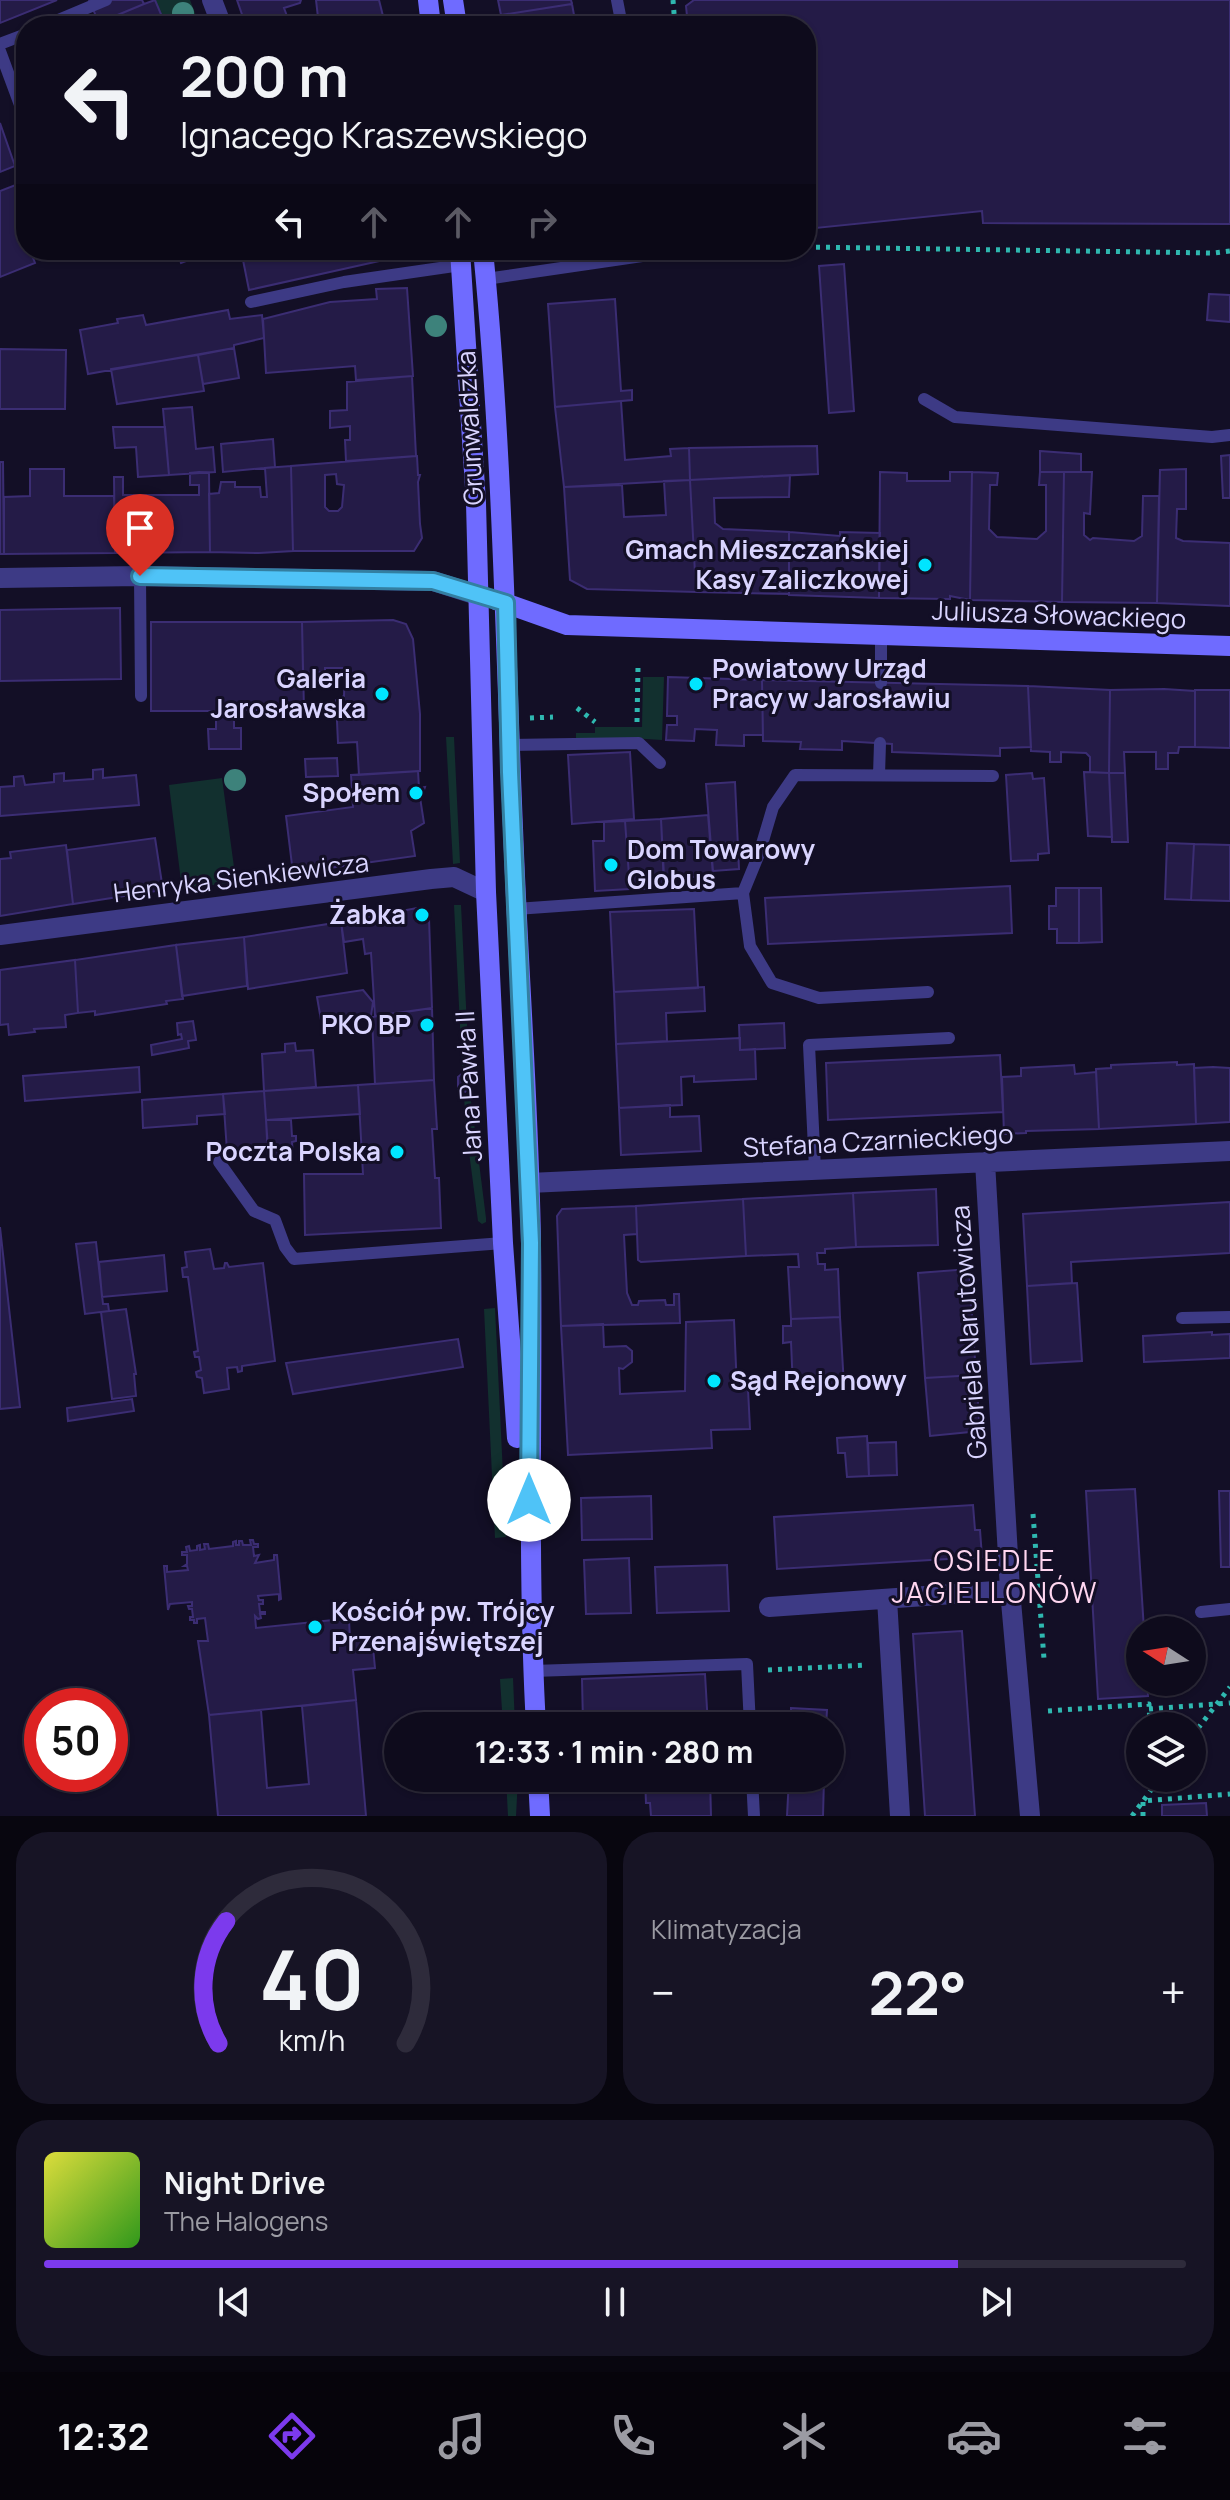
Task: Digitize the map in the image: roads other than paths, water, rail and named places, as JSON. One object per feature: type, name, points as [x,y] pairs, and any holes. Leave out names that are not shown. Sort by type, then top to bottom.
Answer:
[{"type":"main road","name":"Grunwaldzka","points":[[460,260],[476,503],[477,595]]},
{"type":"main road","name":"Grunwaldzka","points":[[484,260],[494,362],[506,603]]},
{"type":"main road","name":"Juliusza Słowackiego","points":[[477,595],[567,625],[1230,646]]},
{"type":"main road","name":"Jana Pawła II","points":[[477,595],[486,892],[503,1243],[530,1573]]},
{"type":"main road","name":"Jana Pawła II","points":[[506,603],[509,745],[529,1183],[530,1573],[535,1712]]},
{"type":"main road","points":[[539,1792],[540,1816]]},
{"type":"street","points":[[0,578],[140,576],[433,581],[477,595]]},
{"type":"street","name":"Henryka Sienkiewicza","points":[[0,935],[431,879],[454,877],[486,892]]},
{"type":"street","name":"Stefana Czarnieckiego","points":[[529,1183],[1230,1151]]},
{"type":"street","name":"Gabriela Narutowicza","points":[[985,1162],[1010,1590],[1030,1816]]},
{"type":"street","points":[[769,1607],[1010,1590]]},
{"type":"street","points":[[887,1599],[900,1816]]},
{"type":"lane","points":[[68,16],[106,0]]},
{"type":"lane","points":[[0,51],[16,94]]},
{"type":"lane","points":[[251,302],[450,260]]},
{"type":"lane","points":[[486,279],[601,260]]},
{"type":"lane","points":[[924,399],[955,417],[1212,437],[1230,435]]},
{"type":"lane","points":[[140,576],[141,696]]},
{"type":"lane","points":[[881,635],[881,683]]},
{"type":"lane","points":[[509,745],[639,743],[660,763]]},
{"type":"lane","points":[[879,775],[880,743]]},
{"type":"lane","points":[[928,992],[819,998],[772,983],[750,946],[743,893],[773,807],[795,775],[993,776]]},
{"type":"lane","points":[[516,909],[743,893]]},
{"type":"lane","points":[[815,1169],[809,1045],[949,1038]]},
{"type":"lane","points":[[219,1162],[254,1211],[275,1220],[285,1247],[294,1259],[503,1243]]},
{"type":"lane","points":[[1182,1318],[1230,1317]]},
{"type":"lane","points":[[1201,1612],[1230,1609]]},
{"type":"lane","points":[[533,1671],[747,1664],[749,1712]]},
{"type":"lane","points":[[753,1792],[754,1816]]},
{"type":"place","name":"Gmach Mieszczańskiej Kasy Zaliczkowej","points":[[925,565]]},
{"type":"place","name":"Powiatowy Urząd Pracy w Jarosławiu","points":[[696,684]]},
{"type":"place","name":"Galeria Jarosławska","points":[[382,694]]},
{"type":"place","name":"Społem","points":[[416,793]]},
{"type":"place","name":"Dom Towarowy Globus","points":[[611,865]]},
{"type":"place","name":"Żabka","points":[[422,915]]},
{"type":"place","name":"PKO BP","points":[[427,1025]]},
{"type":"place","name":"Poczta Polska","points":[[397,1152]]},
{"type":"place","name":"Sąd Rejonowy","points":[[714,1381]]},
{"type":"place","name":"Kościół pw. Trójcy Przenajświętszej","points":[[315,1627]]},
{"type":"district","name":"OSIEDLE JAGIELLONÓW","points":[[995,1577]]}]
